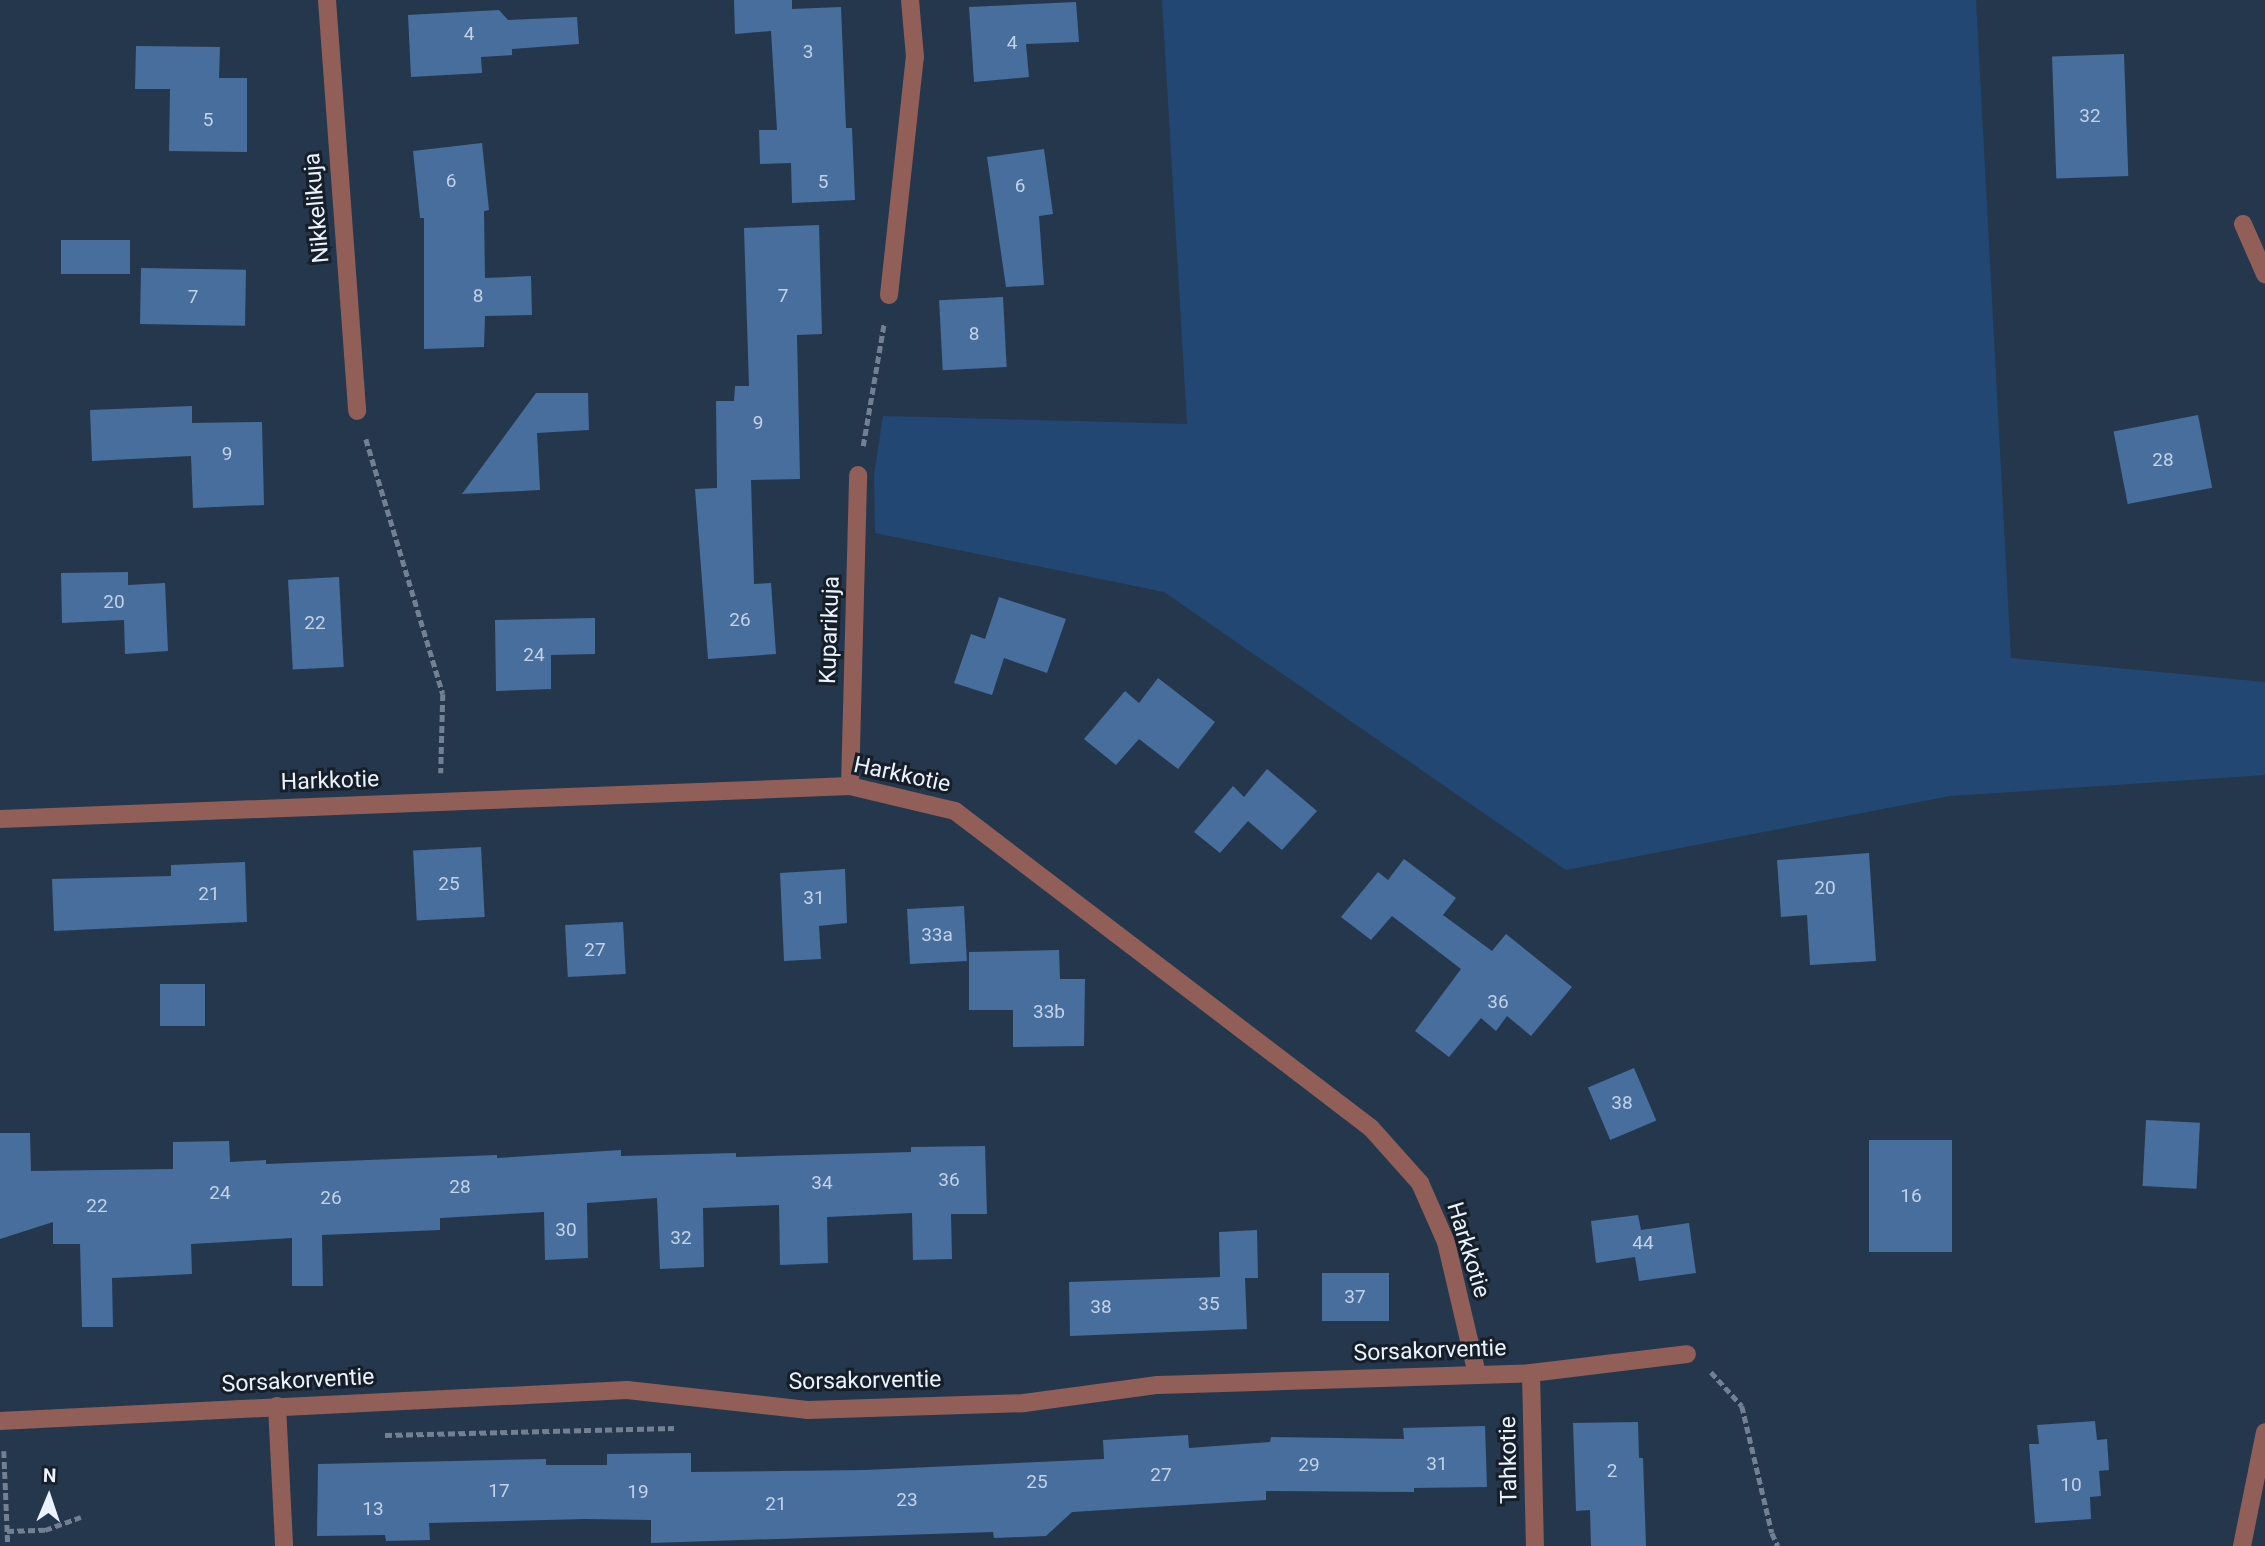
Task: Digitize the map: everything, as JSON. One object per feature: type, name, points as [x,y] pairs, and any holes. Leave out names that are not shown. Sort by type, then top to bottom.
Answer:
[{"type":"street","name":"Nikkelikuja","points":[[327,0],[357,411]]},
{"type":"street","points":[[889,295],[915,57],[910,0]]},
{"type":"street","points":[[2243,224],[2265,274]]},
{"type":"street","name":"Kuparikuja","points":[[850,786],[858,475]]},
{"type":"street","name":"Harkkotie","points":[[0,819],[850,786],[955,811],[1371,1128],[1420,1183],[1446,1242],[1477,1374]]},
{"type":"street","name":"Sorsakorventie","points":[[0,1421],[627,1390],[821,1410],[1024,1403],[1158,1385],[1531,1373],[1687,1354]]},
{"type":"street","name":"Tahkotie","points":[[1531,1373],[1535,1546]]},
{"type":"street","points":[[277,1406],[284,1546]]},
{"type":"street","points":[[2242,1546],[2265,1432]]},
{"type":"path","points":[[858,475],[889,295]]},
{"type":"path","points":[[357,411],[443,695],[441,802]]},
{"type":"path","points":[[1687,1354],[1719,1378],[1742,1406],[1772,1533],[1778,1546]]},
{"type":"path","points":[[4,1451],[8,1546]]},
{"type":"path","points":[[7,1531],[45,1530],[81,1517]]},
{"type":"shaded area","points":[[1162,0],[1976,0],[2011,658],[2265,682],[2265,775],[1950,796],[1566,870],[1164,592],[875,533],[874,475],[883,416],[1187,424]]},
{"type":"building","points":[[734,0],[792,0],[792,9],[841,7],[846,128],[852,128],[855,200],[792,203],[791,163],[760,164],[759,130],[777,130],[771,31],[735,34]]},
{"type":"building","points":[[1076,2],[1079,42],[1026,44],[1029,77],[974,82],[969,7]]},
{"type":"building","points":[[499,10],[508,20],[577,17],[579,44],[512,49],[512,55],[481,57],[482,73],[411,77],[408,15]]},
{"type":"building","points":[[136,46],[220,47],[219,78],[247,78],[247,152],[169,151],[170,89],[135,89]]},
{"type":"building","points":[[2124,54],[2128,176],[2056,178],[2052,57]]},
{"type":"building","points":[[482,143],[489,210],[484,211],[485,278],[531,276],[532,315],[485,316],[484,347],[424,349],[424,218],[420,218],[413,151]]},
{"type":"building","points":[[1044,149],[1053,214],[1039,216],[1044,285],[1006,287],[987,157]]},
{"type":"building","points":[[819,225],[822,334],[797,335],[800,479],[751,480],[754,584],[771,583],[776,654],[708,659],[695,489],[717,488],[716,401],[734,401],[735,386],[749,386],[744,228]]},
{"type":"building","points":[[61,240],[130,240],[130,274],[61,274]]},
{"type":"building","points":[[141,268],[246,270],[245,326],[140,324]]},
{"type":"building","points":[[1003,297],[1007,367],[943,370],[939,300]]},
{"type":"building","points":[[536,393],[588,393],[589,430],[537,433],[540,490],[462,494]]},
{"type":"building","points":[[192,406],[192,423],[262,422],[264,505],[193,508],[191,456],[92,461],[90,410]]},
{"type":"building","points":[[2198,415],[2212,488],[2128,504],[2114,431]]},
{"type":"building","points":[[128,572],[128,585],[165,583],[168,651],[125,654],[124,620],[62,623],[61,573]]},
{"type":"building","points":[[339,577],[344,667],[293,670],[288,580]]},
{"type":"building","points":[[999,597],[1066,619],[1047,673],[1004,658],[992,695],[954,683],[971,634],[985,639]]},
{"type":"building","points":[[595,618],[595,654],[551,655],[551,689],[496,691],[495,620]]},
{"type":"building","points":[[1158,678],[1215,722],[1178,769],[1139,739],[1116,765],[1084,739],[1125,691],[1139,703]]},
{"type":"building","points":[[1267,769],[1317,811],[1282,850],[1248,821],[1220,853],[1194,832],[1233,786],[1244,797]]},
{"type":"building","points":[[481,847],[485,917],[417,920],[413,851]]},
{"type":"building","points":[[1869,853],[1876,961],[1810,965],[1807,915],[1781,917],[1777,860]]},
{"type":"building","points":[[1404,859],[1456,898],[1443,915],[1492,951],[1506,934],[1572,987],[1531,1036],[1507,1016],[1496,1031],[1481,1018],[1449,1057],[1415,1031],[1461,969],[1392,916],[1371,940],[1341,917],[1378,872],[1388,880]]},
{"type":"building","points":[[245,862],[247,922],[54,931],[52,879],[171,876],[171,865]]},
{"type":"building","points":[[845,869],[847,923],[819,926],[821,959],[784,961],[780,873]]},
{"type":"building","points":[[964,906],[967,961],[910,964],[907,909]]},
{"type":"building","points":[[623,922],[626,974],[568,977],[565,925]]},
{"type":"building","points":[[1059,950],[1060,979],[1085,979],[1084,1046],[1013,1047],[1013,1010],[969,1010],[969,952]]},
{"type":"building","points":[[160,984],[205,984],[205,1026],[160,1026]]},
{"type":"building","points":[[1634,1068],[1656,1120],[1610,1140],[1588,1088]]},
{"type":"building","points":[[2146,1120],[2200,1123],[2196,1189],[2143,1186]]},
{"type":"building","points":[[0,1133],[30,1133],[31,1171],[173,1169],[173,1142],[229,1141],[230,1162],[266,1160],[266,1164],[497,1155],[497,1158],[621,1150],[621,1156],[736,1153],[736,1157],[911,1152],[911,1147],[985,1146],[987,1214],[951,1214],[952,1259],[913,1260],[912,1213],[827,1217],[828,1263],[780,1265],[779,1205],[703,1208],[704,1267],[660,1269],[657,1198],[587,1203],[588,1258],[545,1260],[544,1212],[440,1218],[440,1230],[322,1235],[323,1286],[292,1286],[292,1238],[191,1244],[192,1274],[112,1278],[113,1327],[82,1327],[80,1244],[53,1244],[53,1222],[0,1239]]},
{"type":"building","points":[[1869,1140],[1952,1140],[1952,1252],[1869,1252]]},
{"type":"building","points":[[1638,1215],[1641,1230],[1689,1223],[1696,1273],[1639,1281],[1635,1257],[1596,1263],[1591,1221]]},
{"type":"building","points":[[1257,1230],[1258,1278],[1245,1278],[1247,1329],[1070,1336],[1069,1282],[1220,1277],[1219,1232]]},
{"type":"building","points":[[1322,1273],[1389,1273],[1389,1321],[1322,1321]]},
{"type":"building","points":[[2095,1421],[2097,1440],[2107,1439],[2109,1470],[2099,1471],[2101,1496],[2090,1497],[2091,1519],[2035,1523],[2029,1444],[2039,1444],[2037,1425]]},
{"type":"building","points":[[1638,1422],[1639,1458],[1643,1458],[1646,1546],[1591,1546],[1590,1510],[1576,1511],[1573,1423]]},
{"type":"building","points":[[1485,1426],[1487,1487],[1414,1488],[1414,1492],[1266,1491],[1266,1500],[1072,1512],[1046,1536],[994,1538],[993,1532],[651,1543],[651,1520],[585,1519],[429,1523],[430,1540],[386,1541],[385,1535],[317,1536],[318,1464],[546,1459],[546,1465],[607,1465],[607,1454],[691,1453],[691,1472],[865,1470],[1104,1459],[1103,1440],[1188,1435],[1189,1448],[1270,1442],[1271,1437],[1404,1439],[1403,1428]]}]
